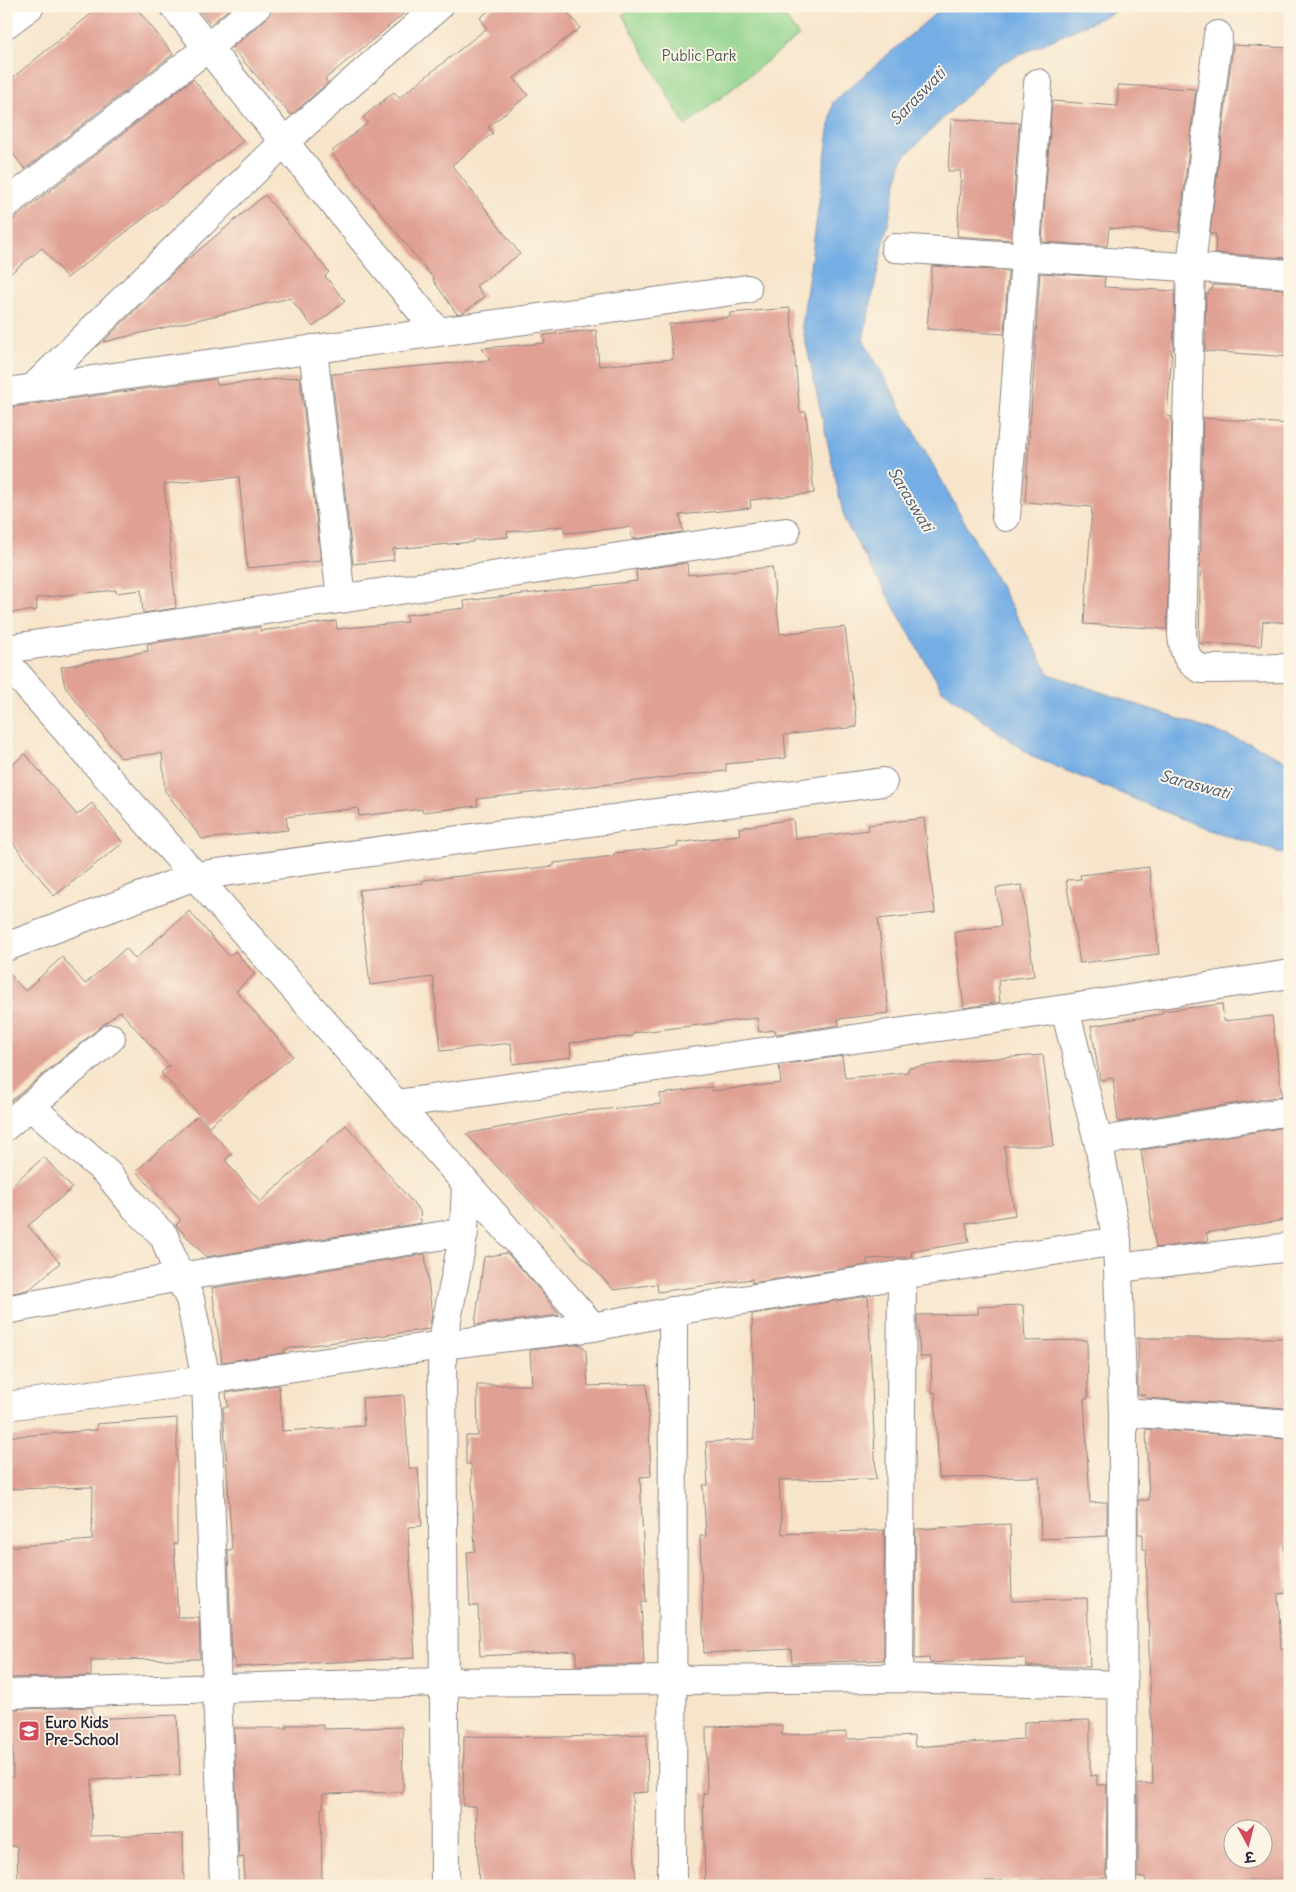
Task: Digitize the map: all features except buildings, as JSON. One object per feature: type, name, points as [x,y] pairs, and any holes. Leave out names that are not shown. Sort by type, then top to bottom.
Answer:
[{"type":"street","points":[[6,24],[30,6]]},
{"type":"street","points":[[174,6],[206,49],[438,332]]},
{"type":"street","points":[[6,204],[206,49],[257,6]]},
{"type":"street","points":[[35,386],[284,143],[439,6]]},
{"type":"street","points":[[1218,35],[1191,266],[1182,635],[1184,654],[1191,664],[1202,669],[1290,668]]},
{"type":"street","points":[[1006,517],[1038,83]]},
{"type":"street","points":[[895,248],[1290,274]]},
{"type":"street","points":[[6,392],[35,386],[747,289]]},
{"type":"street","points":[[312,349],[340,599]]},
{"type":"street","points":[[6,649],[786,532]]},
{"type":"street","points":[[6,662],[593,1327]]},
{"type":"street","points":[[6,946],[196,876],[883,782]]},
{"type":"street","points":[[396,1104],[1065,1009],[1290,974]]},
{"type":"street","points":[[1065,1009],[1099,1145],[1117,1240],[1119,1268],[1122,1412],[1122,1886]]},
{"type":"street","points":[[6,1126],[112,1038]]},
{"type":"street","points":[[30,1106],[108,1174],[134,1206],[164,1236],[179,1278],[190,1299],[206,1380],[224,1886]]},
{"type":"street","points":[[1099,1145],[1118,1138],[1290,1111]]},
{"type":"street","points":[[445,1886],[442,1345],[464,1232],[466,1183]]},
{"type":"street","points":[[6,1310],[179,1278],[464,1232]]},
{"type":"street","points":[[6,1406],[206,1380],[442,1345],[593,1327],[673,1311],[1117,1240]]},
{"type":"street","points":[[1119,1268],[1290,1247]]},
{"type":"street","points":[[899,1678],[902,1274]]},
{"type":"street","points":[[672,1886],[673,1311]]},
{"type":"street","points":[[1122,1412],[1290,1424]]},
{"type":"street","points":[[6,1694],[216,1690],[443,1682],[899,1678],[1123,1685]]},
{"type":"green space","name":"Public Park","points":[[633,6],[777,6],[799,36],[685,126],[623,15]]},
{"type":"water","name":"Saraswati","points":[[944,6],[1127,6],[997,65],[902,159],[863,339],[1049,674],[1254,745],[1290,763],[1290,856],[1202,827],[1033,757],[942,690],[845,522],[802,325],[833,102]]},
{"type":"place","name":"Euro Kids Pre-School","points":[[29,1731]]}]
